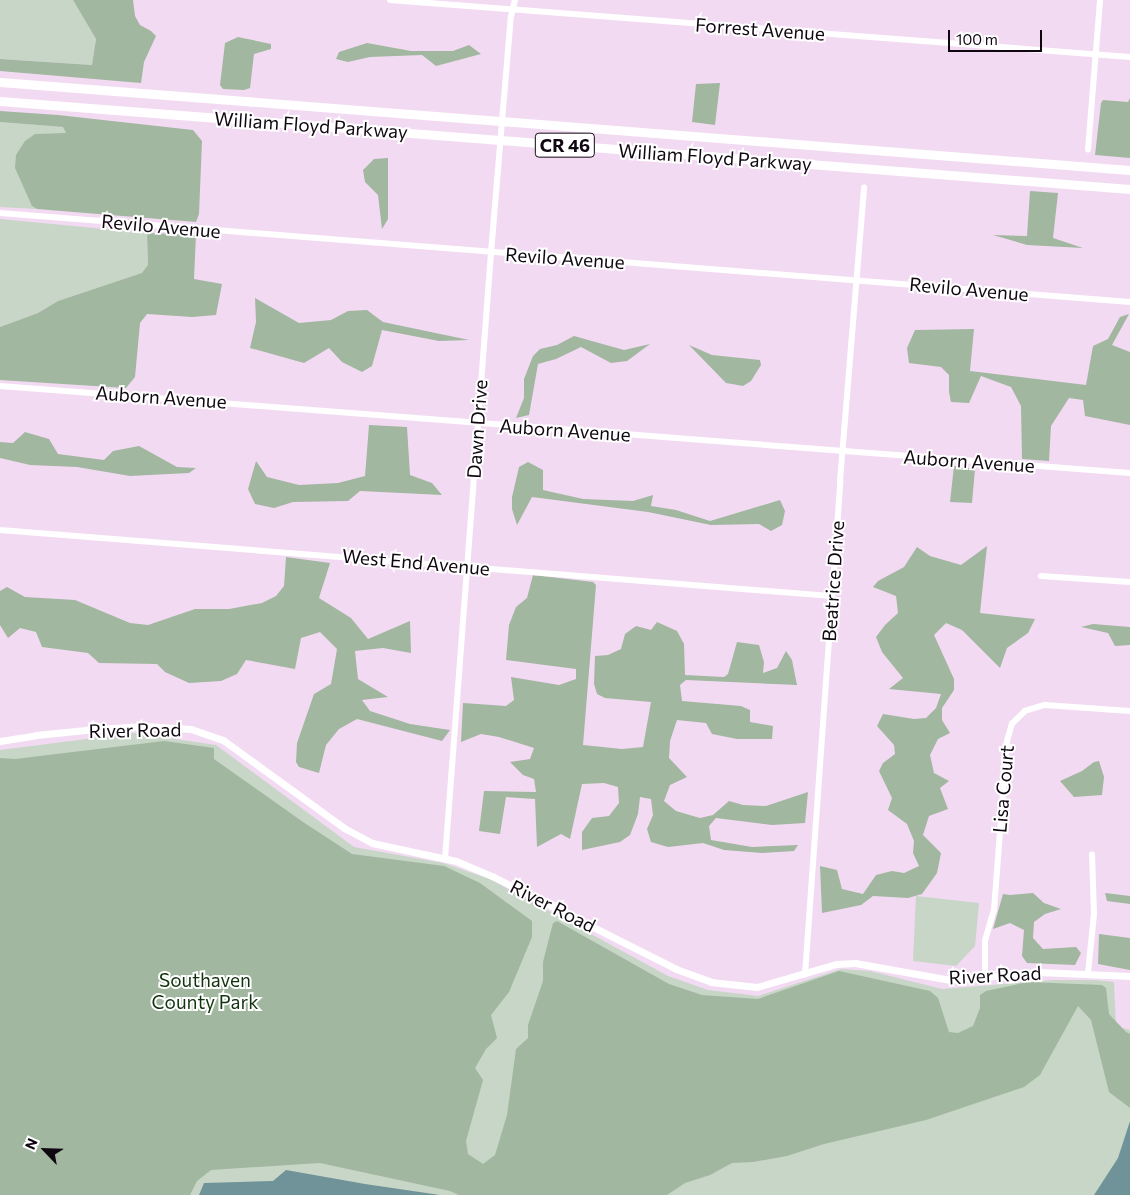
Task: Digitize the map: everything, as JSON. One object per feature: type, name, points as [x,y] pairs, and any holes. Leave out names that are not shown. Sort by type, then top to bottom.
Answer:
[{"type":"highway","name":"William Floyd Parkway","points":[[0,82],[1130,170]]},
{"type":"highway","name":"William Floyd Parkway","points":[[0,101],[1130,189]]},
{"type":"street","name":"Forrest Avenue","points":[[390,0],[1130,57]]},
{"type":"street","name":"Dawn Drive","points":[[445,859],[491,253],[512,9],[515,0]]},
{"type":"street","points":[[1088,150],[1100,0]]},
{"type":"street","name":"Beatrice Drive","points":[[805,975],[842,452],[864,188]]},
{"type":"street","name":"Revilo Avenue","points":[[0,213],[1130,302]]},
{"type":"street","name":"Auborn Avenue","points":[[0,386],[1130,473]]},
{"type":"street","name":"West End Avenue","points":[[0,530],[832,596]]},
{"type":"street","points":[[1041,576],[1130,582]]},
{"type":"street","name":"Lisa Court","points":[[985,978],[985,941],[994,910],[1007,741],[1012,724],[1025,711],[1045,705],[1130,711]]},
{"type":"street","name":"River Road","points":[[0,741],[96,729],[146,726],[191,729],[223,740],[344,828],[372,843],[445,859],[494,877],[676,969],[711,982],[757,987],[805,975],[836,964],[855,963],[950,980],[1039,972],[1130,976]]},
{"type":"street","points":[[1088,973],[1094,914],[1092,855]]},
{"type":"green space","points":[[0,0],[73,0],[96,39],[92,65],[0,59]]},
{"type":"green space","points":[[73,0],[133,0],[135,16],[140,25],[156,36],[144,62],[141,83],[0,71],[0,59],[92,65],[96,39]]},
{"type":"green space","points":[[238,37],[271,44],[271,49],[254,54],[250,88],[244,90],[223,89],[220,85],[225,43]]},
{"type":"green space","points":[[367,43],[411,51],[453,51],[469,45],[481,54],[436,66],[422,55],[370,57],[348,62],[336,59],[339,52]]},
{"type":"green space","points":[[720,83],[715,125],[692,122],[696,84]]},
{"type":"green space","points":[[1130,98],[1130,158],[1095,155],[1101,103],[1103,100],[1128,102]]},
{"type":"green space","points":[[0,111],[58,115],[193,130],[202,141],[199,214],[196,222],[37,209],[32,206],[15,168],[16,155],[25,141],[35,134],[66,133],[63,127],[0,122]]},
{"type":"green space","points":[[0,122],[64,127],[66,133],[32,206],[37,209],[0,207]]},
{"type":"green space","points":[[388,158],[388,219],[382,229],[378,195],[365,182],[363,170],[374,159]]},
{"type":"green space","points":[[1030,191],[1058,193],[1053,238],[1083,248],[1027,245],[993,235],[1027,236]]},
{"type":"green space","points":[[0,219],[147,233],[148,265],[143,273],[58,301],[38,313],[0,327]]},
{"type":"green space","points":[[147,233],[196,235],[194,279],[222,284],[216,315],[192,317],[147,314],[140,323],[135,377],[126,388],[0,380],[0,327],[38,313],[58,301],[142,273],[148,265]]},
{"type":"green space","points":[[255,298],[299,323],[331,320],[348,311],[367,310],[383,322],[469,340],[439,341],[382,330],[372,366],[362,372],[342,362],[329,348],[304,363],[250,348],[256,322]]},
{"type":"green space","points":[[1129,314],[1112,345],[1130,352],[1130,425],[1085,416],[1083,400],[1069,398],[1051,426],[1049,461],[1022,459],[1021,406],[1011,387],[981,376],[969,403],[951,402],[949,375],[941,367],[909,363],[907,348],[915,330],[974,329],[970,371],[1086,385],[1093,346],[1108,339],[1120,317]]},
{"type":"green space","points":[[574,336],[624,350],[650,344],[627,361],[611,363],[581,347],[556,359],[538,364],[529,415],[516,418],[524,398],[524,379],[533,356],[540,349],[557,345]]},
{"type":"green space","points":[[689,345],[712,355],[760,360],[761,365],[751,381],[743,386],[726,383]]},
{"type":"green space","points":[[369,425],[407,427],[410,475],[432,483],[442,495],[360,491],[348,501],[293,502],[274,508],[255,504],[248,489],[256,461],[267,477],[299,485],[338,483],[365,476]]},
{"type":"green space","points":[[25,432],[49,439],[58,454],[104,460],[113,451],[139,446],[177,467],[196,468],[189,473],[130,476],[77,467],[30,465],[0,458],[0,442],[13,443]]},
{"type":"green space","points":[[528,462],[543,470],[543,490],[583,499],[633,501],[653,495],[651,506],[676,510],[710,521],[780,500],[785,511],[782,525],[771,531],[759,524],[711,525],[648,512],[532,497],[517,525],[512,509],[512,497],[519,467]]},
{"type":"green space","points":[[954,466],[975,469],[972,503],[950,502]]},
{"type":"green space","points":[[987,546],[980,613],[1035,619],[1028,633],[1007,648],[1000,668],[962,630],[946,623],[934,635],[954,679],[954,690],[942,708],[942,720],[950,733],[938,739],[930,755],[934,773],[949,781],[940,788],[948,809],[929,816],[923,835],[941,853],[937,873],[922,894],[908,898],[873,896],[861,905],[822,913],[820,866],[837,870],[842,889],[863,894],[876,875],[892,871],[904,873],[919,866],[913,853],[914,841],[907,824],[888,810],[892,798],[879,771],[883,763],[895,754],[894,745],[877,726],[883,714],[914,719],[926,718],[936,708],[941,694],[889,689],[903,678],[882,652],[876,637],[898,613],[896,596],[873,587],[878,581],[904,567],[917,547],[930,556],[961,565]]},
{"type":"green space","points":[[286,557],[330,563],[319,598],[351,618],[368,639],[410,621],[411,653],[383,648],[355,651],[358,679],[388,697],[362,700],[370,711],[410,724],[450,730],[442,741],[357,719],[339,729],[326,745],[319,773],[299,767],[296,762],[297,743],[314,694],[331,684],[337,649],[320,632],[301,638],[295,669],[246,660],[237,674],[221,681],[189,683],[165,672],[157,664],[99,663],[88,653],[42,647],[36,632],[20,628],[8,638],[0,625],[0,591],[7,587],[25,597],[75,600],[130,623],[148,625],[195,609],[229,609],[262,603],[276,596],[284,586]]},
{"type":"green space","points":[[533,575],[593,582],[596,585],[583,745],[622,749],[643,747],[651,702],[605,698],[597,694],[594,684],[595,656],[608,655],[621,649],[625,634],[636,626],[651,630],[657,622],[677,631],[684,644],[685,675],[724,677],[728,674],[737,642],[759,645],[764,662],[763,673],[777,668],[786,651],[792,660],[797,685],[686,680],[680,685],[682,701],[741,706],[750,710],[750,722],[773,726],[772,739],[737,739],[712,734],[706,723],[677,720],[670,741],[669,758],[687,777],[670,785],[664,801],[676,811],[700,818],[713,815],[729,801],[743,805],[766,806],[808,792],[805,823],[772,825],[716,818],[709,826],[711,840],[752,847],[798,845],[794,851],[762,853],[724,850],[703,843],[668,847],[651,842],[647,829],[653,815],[651,799],[640,797],[638,814],[630,835],[620,842],[582,850],[582,832],[592,818],[609,816],[619,803],[618,787],[604,783],[582,784],[570,839],[561,834],[537,847],[535,799],[506,797],[500,834],[479,831],[484,791],[536,792],[534,779],[523,775],[510,762],[530,759],[534,748],[499,737],[481,734],[461,742],[463,703],[506,706],[514,700],[511,677],[559,685],[576,679],[576,669],[506,660],[509,625],[516,607],[527,598]]},
{"type":"green space","points":[[1093,624],[1130,627],[1130,645],[1115,646],[1108,633],[1081,627]]},
{"type":"green space","name":"Southaven County Park","points":[[134,733],[216,745],[354,847],[443,863],[490,879],[668,976],[708,990],[758,996],[841,969],[870,971],[942,989],[1054,980],[1114,982],[1116,1026],[1130,1030],[1130,1195],[0,1195],[0,750]]},
{"type":"green space","name":"Southaven County Park","points":[[164,741],[214,748],[214,759],[352,854],[444,866],[480,883],[532,921],[532,937],[509,992],[491,1015],[497,1038],[486,1049],[475,1068],[483,1080],[466,1141],[468,1154],[483,1164],[495,1155],[507,1115],[516,1049],[528,1038],[528,1025],[543,981],[543,962],[553,923],[557,921],[669,984],[702,995],[758,999],[839,971],[930,991],[938,998],[949,1032],[958,1033],[973,1026],[980,1008],[980,995],[986,991],[1028,982],[1102,985],[1106,988],[1109,1014],[1130,1034],[1130,1108],[1109,1092],[1091,1020],[1078,1006],[1040,1075],[1024,1087],[926,1120],[824,1144],[787,1156],[753,1162],[732,1163],[710,1175],[685,1183],[667,1195],[459,1195],[450,1191],[320,1163],[211,1170],[197,1181],[190,1195],[0,1195],[0,758],[15,759]]},
{"type":"green space","points":[[1099,761],[1104,777],[1102,795],[1074,797],[1060,781],[1082,771],[1094,762]]},
{"type":"green space","points":[[1033,893],[1044,903],[1061,909],[1045,914],[1034,922],[1033,938],[1043,949],[1076,947],[1081,953],[1075,965],[1027,963],[1022,956],[1024,930],[1010,923],[993,929],[1003,894]]},
{"type":"green space","points":[[1105,893],[1130,896],[1130,904],[1107,901]]},
{"type":"green space","points":[[916,896],[979,903],[975,946],[956,966],[913,961]]},
{"type":"green space","points":[[1099,934],[1130,938],[1130,970],[1098,964]]},
{"type":"shaded area","points":[[1130,1121],[1130,1195],[1094,1195],[1118,1158]]},
{"type":"shaded area","points":[[286,1170],[440,1195],[199,1195],[204,1183],[273,1181]]}]
